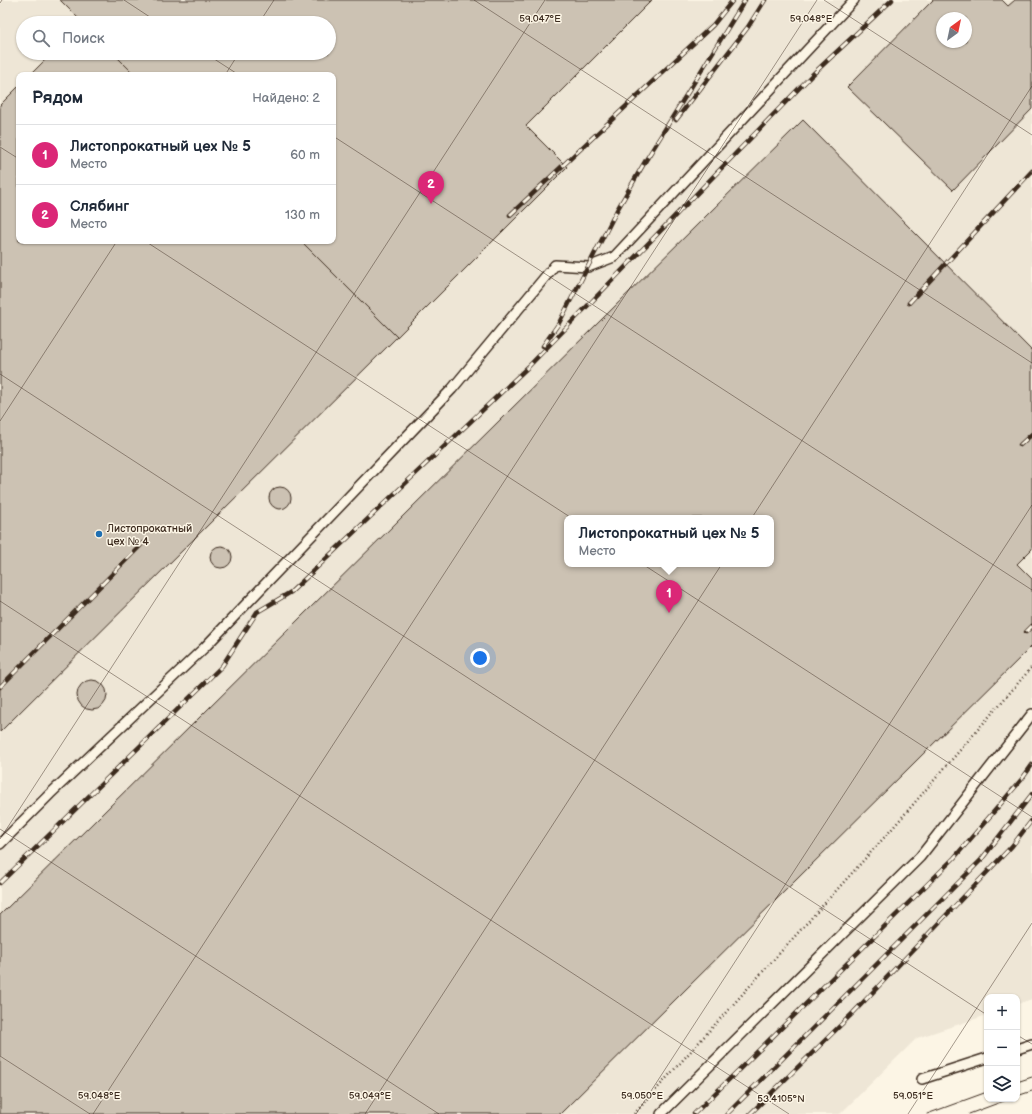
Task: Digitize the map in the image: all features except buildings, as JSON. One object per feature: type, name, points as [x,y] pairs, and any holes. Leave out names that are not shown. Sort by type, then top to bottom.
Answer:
[{"type":"lane","points":[[0,844],[205,647],[452,389],[556,265],[588,268],[614,257],[854,0]]},
{"type":"lane","points":[[661,1114],[920,857],[1032,714]]},
{"type":"lane","points":[[1020,1048],[1032,1044]]},
{"type":"lane","points":[[922,1079],[984,1059]]},
{"type":"path","points":[[634,1114],[891,830],[1032,667]]},
{"type":"shaded area","points":[[0,0],[1032,0],[1032,999],[1020,1003],[1020,994],[984,994],[984,1016],[917,1038],[840,1114],[0,1114]]},
{"type":"tram line","points":[[1020,1081],[1032,1077]]},
{"type":"tram line","points":[[1020,1095],[1032,1091]]},
{"type":"tram line","points":[[927,1114],[984,1093]]},
{"type":"tram line","points":[[969,1114],[1001,1102]]},
{"type":"railway","points":[[510,215],[713,25],[733,0]]},
{"type":"railway","points":[[543,346],[559,323],[617,210],[646,160],[745,0]]},
{"type":"railway","points":[[676,120],[748,27],[765,0]]},
{"type":"railway","points":[[0,883],[222,666],[257,612],[291,592],[529,366],[812,75],[892,0]]},
{"type":"railway","points":[[909,303],[1032,171]]},
{"type":"railway","points":[[1020,445],[1032,434]]},
{"type":"railway","points":[[0,687],[143,543]]},
{"type":"railway","points":[[1026,632],[1032,626]]},
{"type":"railway","points":[[694,1114],[954,858],[1022,779],[1032,765]]},
{"type":"railway","points":[[727,1114],[981,860],[1032,794]]},
{"type":"railway","points":[[750,1114],[853,1013],[1012,846],[1032,820]]},
{"type":"place","name":"Слябинг","points":[[431,204]]},
{"type":"place","name":"Листопрокатный цех № 4","points":[[99,534]]},
{"type":"place","name":"Листопрокатный цех № 5","points":[[669,613]]}]
